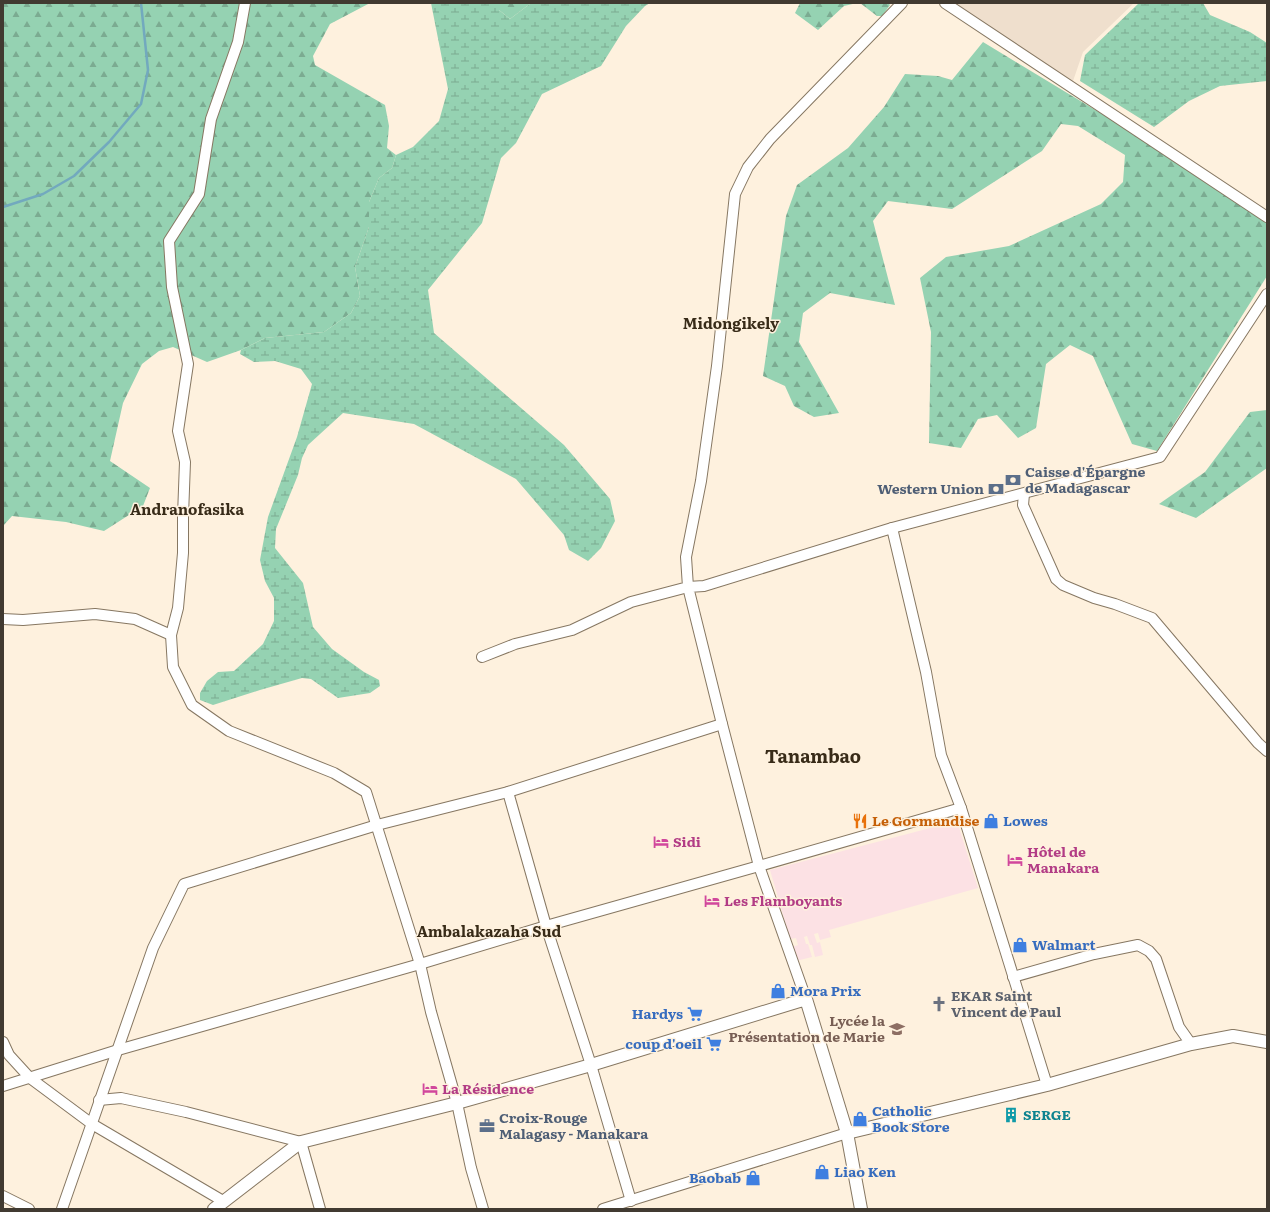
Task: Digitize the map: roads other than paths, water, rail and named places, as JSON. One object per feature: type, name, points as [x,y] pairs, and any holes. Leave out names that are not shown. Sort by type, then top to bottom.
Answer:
[{"type":"street","points":[[245,3],[238,42],[211,119],[199,194],[169,241],[172,287],[188,364],[178,431],[185,462],[183,553],[178,608],[171,635],[173,667],[192,705],[230,731],[334,773],[366,792],[420,964],[431,1012],[457,1103],[471,1168],[483,1209]]},
{"type":"street","points":[[861,1209],[847,1132],[806,999],[759,866],[688,587],[686,557],[701,481],[717,366],[735,194],[748,168],[770,138],[902,3]]},
{"type":"street","points":[[945,3],[1267,217]]},
{"type":"street","points":[[482,656],[515,644],[572,630],[631,602],[688,587],[704,586],[892,528],[1160,457],[1267,294]]},
{"type":"street","points":[[1024,494],[1023,505],[1056,579],[1063,585],[1094,598],[1152,618],[1258,743],[1267,751]]},
{"type":"street","points":[[892,528],[926,672],[941,755],[961,808],[1047,1085]]},
{"type":"street","points":[[3,619],[23,620],[95,614],[135,619],[171,635]]},
{"type":"street","points":[[62,1209],[153,948],[184,884],[377,825],[508,792],[722,724]]},
{"type":"street","points":[[508,792],[546,926],[591,1065],[632,1201]]},
{"type":"street","points":[[3,1086],[118,1050],[961,808]]},
{"type":"street","points":[[1014,977],[1094,954],[1138,945],[1149,951],[1156,959],[1179,1027],[1191,1044]]},
{"type":"street","points":[[3,1042],[9,1055],[30,1078],[92,1124],[218,1205],[301,1142],[457,1103],[591,1065],[806,999]]},
{"type":"street","points":[[604,1209],[847,1132],[1047,1085],[1191,1044],[1232,1036],[1267,1042]]},
{"type":"street","points":[[100,1100],[121,1098],[186,1112],[301,1142]]},
{"type":"street","points":[[301,1142],[320,1209]]},
{"type":"street","points":[[3,1196],[29,1209]]},
{"type":"waterway","points":[[3,207],[43,194],[74,176],[109,142],[141,104],[148,70],[141,3]]},
{"type":"place","name":"Caisse d'Épargne de Madagascar","points":[[1013,480]]},
{"type":"place","name":"Western Union","points":[[996,489]]},
{"type":"place","name":"Le Gormandise","points":[[860,821]]},
{"type":"place","name":"Lowes","points":[[991,821]]},
{"type":"place","name":"Sidi","points":[[661,842]]},
{"type":"place","name":"Hôtel de Manakara","points":[[1015,860]]},
{"type":"place","name":"Les Flamboyants","points":[[712,901]]},
{"type":"place","name":"Walmart","points":[[1020,945]]},
{"type":"place","name":"Mora Prix","points":[[778,991]]},
{"type":"place","name":"EKAR Saint Vincent de Paul","points":[[939,1004]]},
{"type":"place","name":"Hardys","points":[[695,1014]]},
{"type":"place","name":"Lycée la Présentation de Marie","points":[[897,1029]]},
{"type":"place","name":"coup d'oeil","points":[[714,1044]]},
{"type":"place","name":"La Résidence","points":[[430,1089]]},
{"type":"place","name":"SERGE","points":[[1011,1115]]},
{"type":"place","name":"Catholic Book Store","points":[[860,1119]]},
{"type":"place","name":"Croix-Rouge Malagasy - Manakara","points":[[487,1126]]},
{"type":"place","name":"Liao Ken","points":[[822,1172]]},
{"type":"place","name":"Baobab","points":[[753,1178]]},
{"type":"district","name":"Midongikely","points":[[731,324]]},
{"type":"district","name":"Andranofasika","points":[[187,510]]},
{"type":"district","name":"Tanambao","points":[[813,757]]},
{"type":"district","name":"Ambalakazaha Sud","points":[[489,932]]}]
